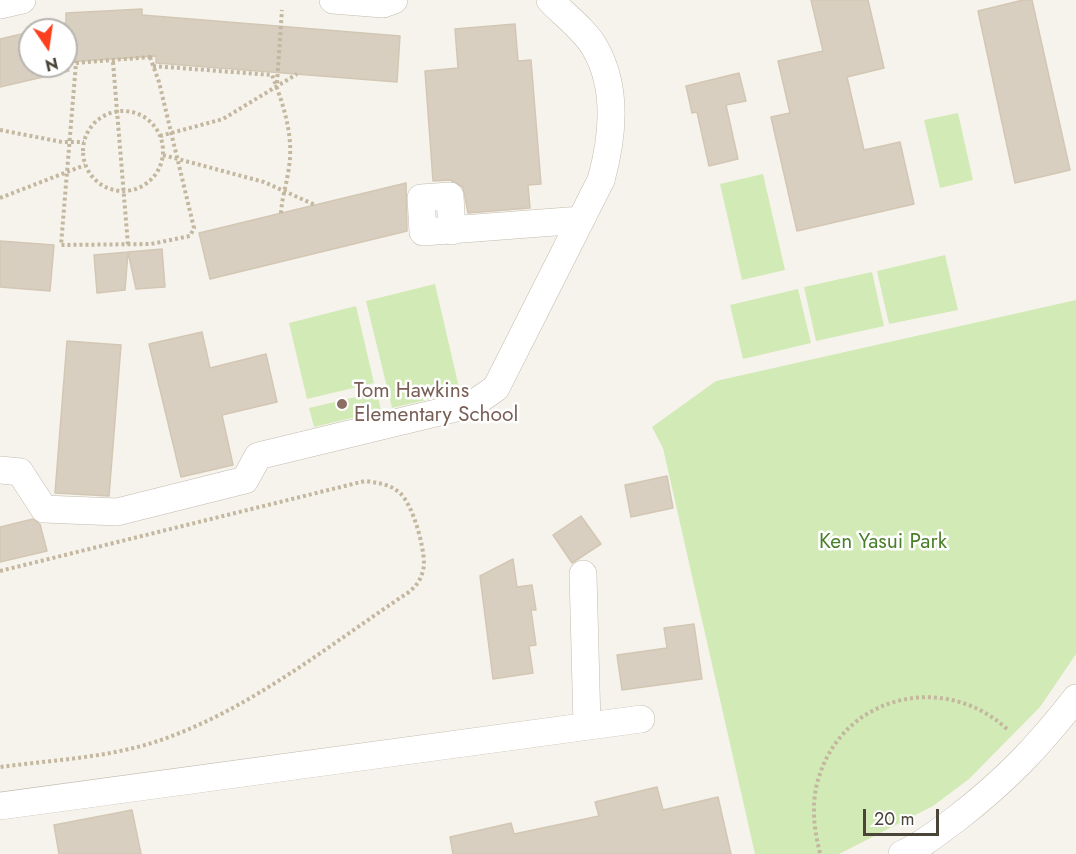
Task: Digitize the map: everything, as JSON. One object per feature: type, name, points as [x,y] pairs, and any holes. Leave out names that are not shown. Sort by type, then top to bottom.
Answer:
[{"type":"street","points":[[0,5],[22,0]]},
{"type":"street","points":[[333,0],[383,4],[394,0]]},
{"type":"street","points":[[0,470],[20,472],[44,509],[117,512],[245,480],[258,456],[473,404],[496,388],[601,180],[610,147],[611,106],[606,74],[594,46],[550,0]]},
{"type":"street","points":[[453,231],[580,220]]},
{"type":"street","points":[[583,574],[587,725]]},
{"type":"street","points":[[915,852],[995,789],[1039,746],[1076,698]]},
{"type":"street","points":[[0,806],[641,719]]},
{"type":"path","points":[[276,87],[282,10]]},
{"type":"path","points":[[150,57],[172,133],[194,228],[190,236],[151,244],[61,245],[76,63],[113,62],[150,57]]},
{"type":"path","points":[[113,62],[128,245]]},
{"type":"path","points":[[153,66],[272,75],[290,143],[289,167],[281,213]]},
{"type":"path","points":[[160,136],[223,119],[297,74]]},
{"type":"path","points":[[117,111],[141,115],[151,122],[160,136],[163,155],[160,166],[145,184],[124,191],[110,189],[98,183],[86,165],[84,142],[93,123],[104,115],[117,111]]},
{"type":"path","points":[[0,130],[69,143],[84,142]]},
{"type":"path","points":[[163,155],[242,176],[284,190],[315,205]]},
{"type":"path","points":[[0,198],[67,170],[86,165]]},
{"type":"path","points":[[0,571],[365,481],[386,484],[408,502],[424,563],[417,586],[409,592],[241,704],[200,724],[157,741],[108,753],[0,767]]},
{"type":"path","points":[[820,853],[814,819],[817,782],[833,747],[844,732],[867,713],[902,699],[946,698],[965,702],[983,711],[1007,729]]},
{"type":"green space","points":[[958,113],[973,180],[940,188],[924,120]]},
{"type":"green space","points":[[763,174],[785,270],[742,280],[720,184]]},
{"type":"green space","points":[[945,255],[958,310],[889,324],[877,271]]},
{"type":"green space","points":[[872,272],[884,326],[816,341],[804,287]]},
{"type":"green space","points":[[435,284],[460,392],[392,408],[366,301]]},
{"type":"green space","points":[[798,289],[811,343],[743,359],[730,305]]},
{"type":"green space","name":"Ken Yasui Park","points":[[1076,300],[1076,654],[1040,707],[969,779],[933,806],[839,854],[755,854],[663,448],[652,427],[716,381]]},
{"type":"green space","points":[[356,306],[374,383],[307,399],[289,323]]},
{"type":"green space","points":[[377,392],[381,411],[314,427],[309,408]]},
{"type":"building","points":[[811,0],[868,0],[884,68],[847,77],[864,150],[900,142],[914,204],[797,231],[771,117],[790,113],[778,61],[823,51]]},
{"type":"building","points":[[1032,0],[1070,170],[1015,183],[978,11]]},
{"type":"building","points":[[142,9],[142,15],[400,36],[397,82],[156,63],[156,56],[78,61],[78,18],[66,18],[66,13]]},
{"type":"building","points":[[515,24],[518,61],[531,60],[541,184],[528,185],[530,208],[468,213],[463,187],[450,180],[433,181],[425,71],[458,68],[455,29]]},
{"type":"building","points":[[18,35],[18,78],[39,78],[0,87],[0,39]]},
{"type":"building","points":[[739,73],[746,101],[726,105],[738,159],[709,166],[697,112],[692,113],[686,86]]},
{"type":"building","points":[[406,183],[407,231],[210,279],[199,233]]},
{"type":"building","points":[[0,241],[54,245],[50,291],[0,287]]},
{"type":"building","points":[[162,249],[165,287],[136,289],[128,252]]},
{"type":"building","points":[[128,252],[125,290],[97,293],[94,255]]},
{"type":"building","points":[[202,332],[210,368],[266,354],[277,402],[222,415],[233,465],[181,477],[149,344]]},
{"type":"building","points":[[67,341],[121,345],[109,496],[55,493]]},
{"type":"building","points":[[667,476],[673,508],[631,517],[625,485]]},
{"type":"building","points":[[581,516],[601,544],[572,563],[553,535]]},
{"type":"building","points":[[33,519],[40,524],[47,551],[0,562],[0,527]]},
{"type":"building","points":[[513,559],[517,587],[532,585],[536,610],[531,610],[536,645],[529,646],[533,673],[493,679],[480,576]]},
{"type":"building","points":[[694,624],[702,679],[622,690],[617,655],[667,648],[664,628]]},
{"type":"building","points":[[657,787],[663,810],[718,797],[731,854],[453,854],[450,837],[511,823],[514,834],[599,816],[595,802]]},
{"type":"building","points":[[132,810],[141,854],[59,854],[54,825]]},
{"type":"place","name":"Tom Hawkins Elementary School","points":[[342,404]]}]
